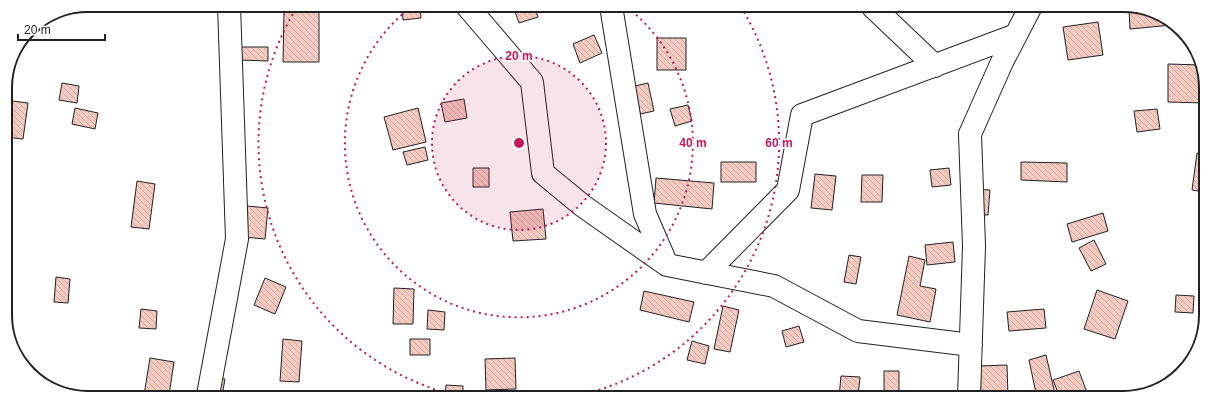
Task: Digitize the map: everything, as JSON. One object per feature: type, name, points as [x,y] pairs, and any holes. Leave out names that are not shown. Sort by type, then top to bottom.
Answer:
[{"type":"street","points":[[209,391],[237,239],[229,12]]},
{"type":"street","points":[[472,12],[532,82],[544,173],[583,206],[667,265],[774,286],[858,331],[970,344]]},
{"type":"street","points":[[612,12],[645,214],[667,265]]},
{"type":"street","points":[[878,12],[935,66]]},
{"type":"street","points":[[969,391],[974,246],[970,134],[1028,12]]},
{"type":"street","points":[[706,273],[788,190],[802,114],[1016,35]]},
{"type":"building","points":[[284,12],[319,12],[319,62],[283,62]]},
{"type":"building","points":[[402,12],[420,12],[421,18],[403,20]]},
{"type":"building","points":[[515,12],[536,12],[538,17],[519,23]]},
{"type":"building","points":[[1129,13],[1152,18],[1166,26],[1130,29]]},
{"type":"building","points":[[1098,22],[1103,55],[1068,60],[1063,27]]},
{"type":"building","points":[[594,35],[602,53],[580,63],[573,44]]},
{"type":"building","points":[[657,38],[686,38],[686,70],[657,70]]},
{"type":"building","points":[[239,47],[268,47],[268,61],[239,60]]},
{"type":"building","points":[[1168,64],[1196,65],[1199,83],[1199,103],[1168,102]]},
{"type":"building","points":[[62,83],[79,86],[77,103],[59,100]]},
{"type":"building","points":[[648,83],[654,111],[640,114],[635,86]]},
{"type":"building","points":[[464,99],[467,118],[445,122],[441,103]]},
{"type":"building","points":[[12,101],[28,103],[23,139],[12,138]]},
{"type":"building","points":[[688,105],[692,121],[675,126],[670,109]]},
{"type":"building","points":[[75,108],[98,113],[95,129],[72,124]]},
{"type":"building","points":[[418,108],[426,142],[393,150],[384,117]]},
{"type":"building","points":[[1157,109],[1160,129],[1137,132],[1134,111]]},
{"type":"building","points":[[425,147],[428,160],[407,165],[403,152]]},
{"type":"building","points":[[1197,153],[1199,153],[1199,191],[1192,190]]},
{"type":"building","points":[[721,162],[756,162],[756,182],[721,182]]},
{"type":"building","points":[[1021,162],[1067,163],[1067,182],[1021,180]]},
{"type":"building","points":[[473,168],[489,168],[489,187],[473,187]]},
{"type":"building","points":[[949,168],[951,185],[932,187],[930,170]]},
{"type":"building","points":[[815,174],[836,176],[832,210],[811,208]]},
{"type":"building","points":[[862,175],[883,175],[882,202],[861,202]]},
{"type":"building","points":[[656,178],[714,183],[712,209],[654,203]]},
{"type":"building","points":[[137,181],[155,184],[149,229],[131,227]]},
{"type":"building","points":[[971,189],[990,190],[988,215],[970,214]]},
{"type":"building","points":[[247,206],[268,208],[265,239],[244,237]]},
{"type":"building","points":[[543,209],[546,239],[513,241],[510,212]]},
{"type":"building","points":[[1103,213],[1108,231],[1072,242],[1067,224]]},
{"type":"building","points":[[1094,240],[1106,264],[1091,271],[1079,248]]},
{"type":"building","points":[[953,242],[955,262],[927,265],[925,245]]},
{"type":"building","points":[[849,255],[861,257],[856,284],[844,282]]},
{"type":"building","points":[[909,256],[925,260],[920,286],[936,289],[930,322],[897,315]]},
{"type":"building","points":[[56,277],[70,279],[68,303],[54,302]]},
{"type":"building","points":[[265,278],[286,287],[275,314],[254,305]]},
{"type":"building","points":[[394,288],[414,289],[413,324],[393,324]]},
{"type":"building","points":[[1097,290],[1128,301],[1115,339],[1084,329]]},
{"type":"building","points":[[644,291],[694,302],[689,322],[640,310]]},
{"type":"building","points":[[1176,295],[1194,296],[1193,313],[1175,312]]},
{"type":"building","points":[[723,306],[739,310],[730,352],[714,349]]},
{"type":"building","points":[[141,309],[157,311],[156,329],[139,328]]},
{"type":"building","points":[[1044,309],[1046,328],[1009,331],[1007,312]]},
{"type":"building","points":[[428,310],[445,312],[444,330],[427,329]]},
{"type":"building","points":[[799,326],[804,342],[786,347],[782,331]]},
{"type":"building","points":[[283,339],[302,341],[299,382],[280,381]]},
{"type":"building","points":[[410,339],[430,339],[430,355],[410,355]]},
{"type":"building","points":[[692,341],[709,346],[705,364],[687,360]]},
{"type":"building","points":[[1046,355],[1054,391],[1036,391],[1029,360]]},
{"type":"building","points":[[150,358],[174,362],[170,391],[145,391]]},
{"type":"building","points":[[515,358],[516,389],[486,390],[485,359]]},
{"type":"building","points":[[1007,365],[1008,391],[979,391],[978,366]]},
{"type":"building","points":[[884,371],[899,371],[899,391],[884,391]]},
{"type":"building","points":[[1079,371],[1086,391],[1057,391],[1053,380]]},
{"type":"building","points":[[841,376],[860,377],[859,391],[840,391]]},
{"type":"building","points":[[209,377],[225,379],[223,391],[207,391]]},
{"type":"building","points":[[446,385],[463,386],[463,391],[445,391]]}]
